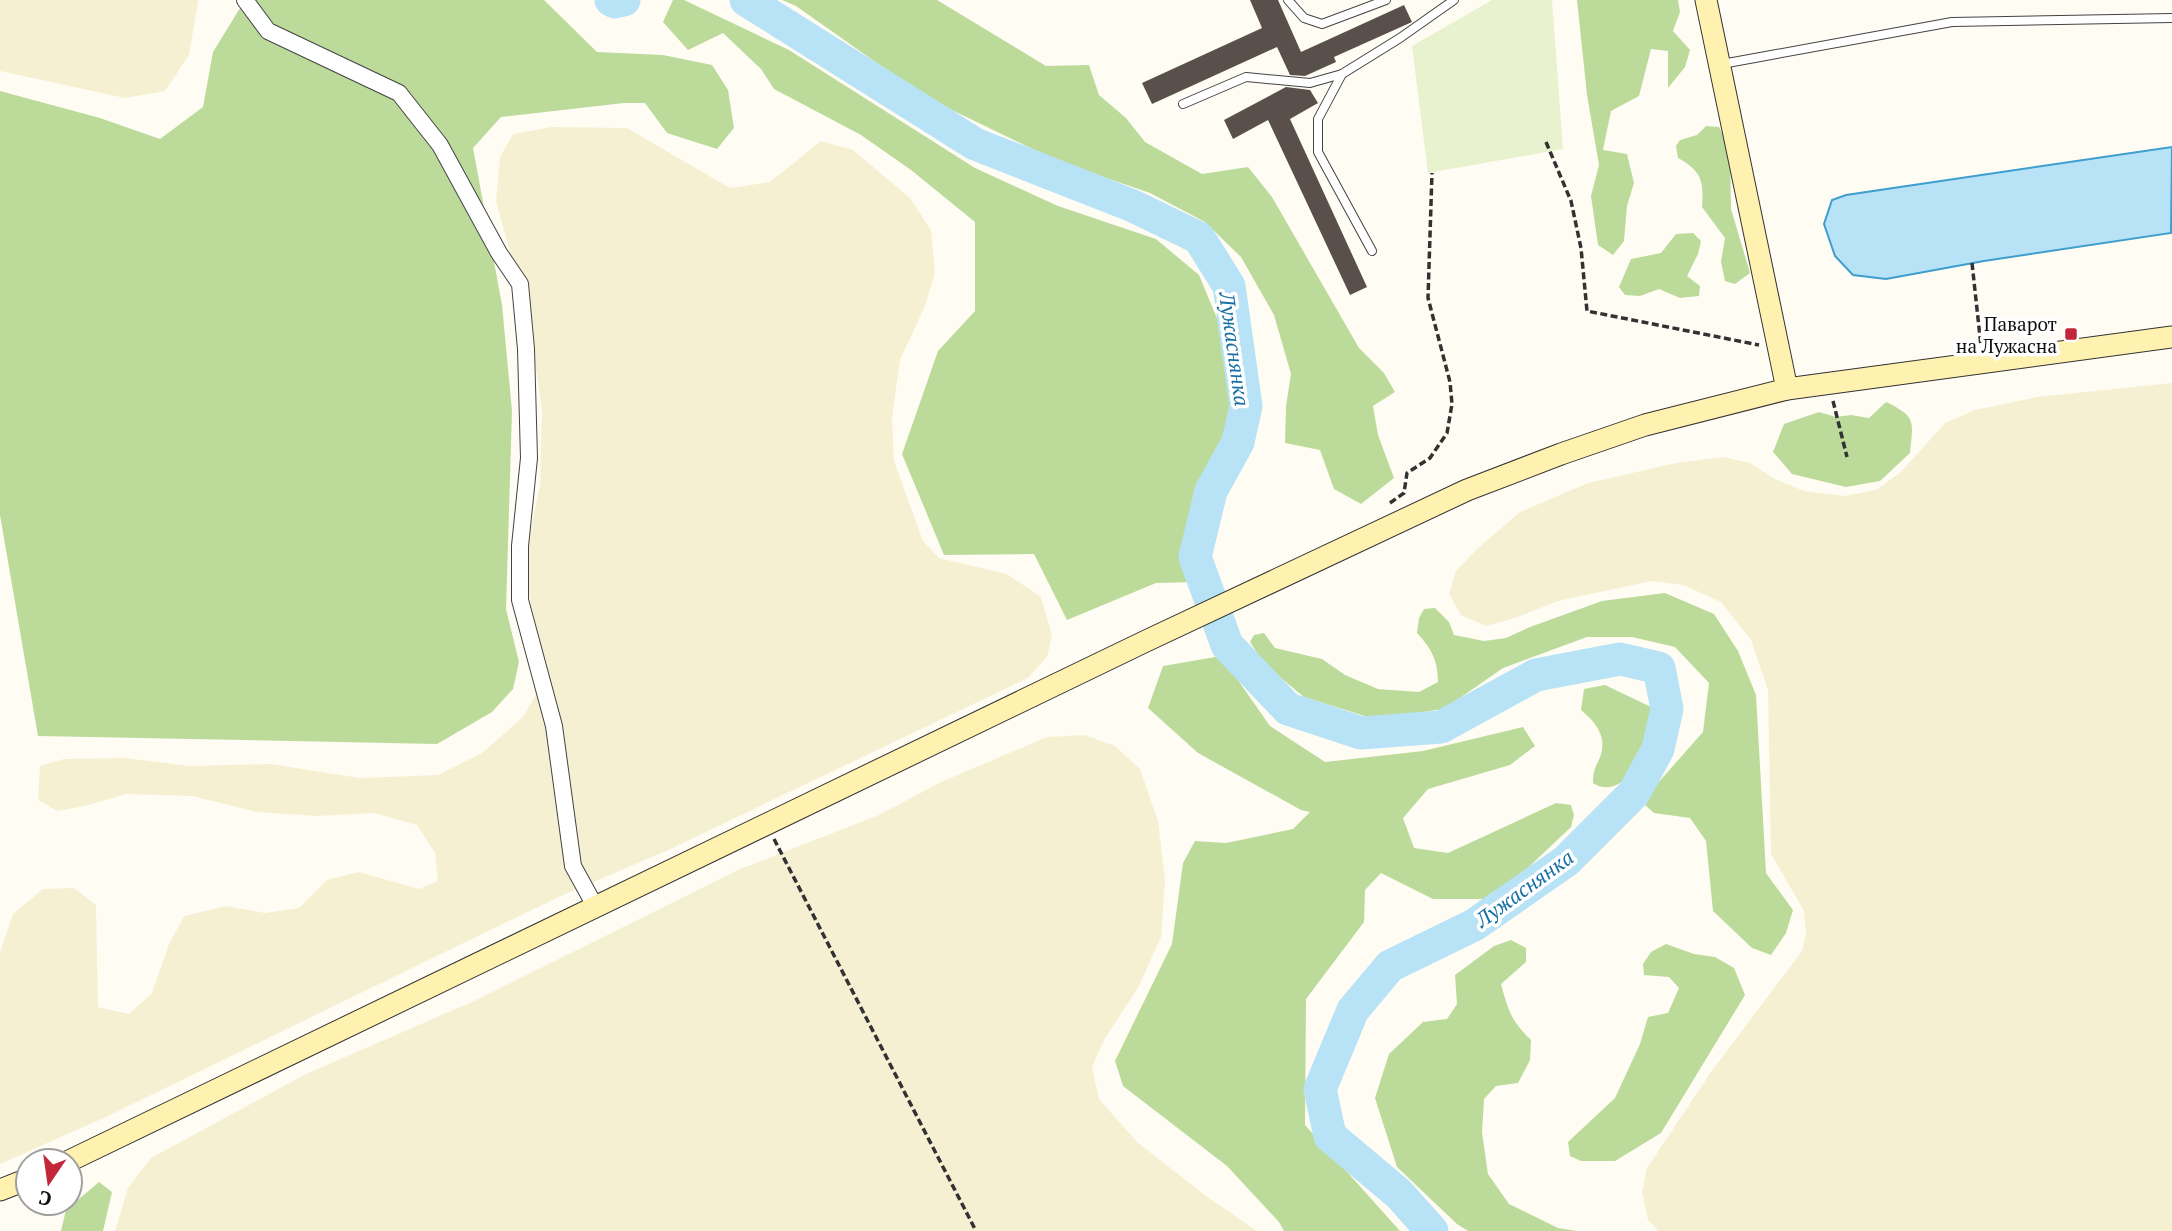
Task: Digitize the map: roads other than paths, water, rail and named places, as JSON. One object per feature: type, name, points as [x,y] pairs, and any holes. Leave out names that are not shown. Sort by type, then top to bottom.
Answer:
[{"type":"main road","points":[[1706,0],[1787,389]]},
{"type":"main road","points":[[84,1154],[1146,641],[1467,490],[1645,425],[1787,389],[2172,337]]},
{"type":"street","points":[[245,0],[268,31],[400,93],[440,145],[499,253],[520,284],[526,349],[529,458],[520,546],[520,600],[554,726],[573,866],[595,906]]},
{"type":"lane","points":[[1288,0],[1304,18],[1322,24],[1386,0]]},
{"type":"lane","points":[[1183,104],[1246,77],[1310,83],[1342,74],[1454,0]]},
{"type":"lane","points":[[1719,64],[1952,22],[2172,18]]},
{"type":"lane","points":[[1342,74],[1318,119],[1318,152],[1372,251]]},
{"type":"water","points":[[2172,147],[2171,233],[1984,261],[1886,279],[1853,275],[1835,256],[1824,224],[1832,200],[1846,195]]},
{"type":"waterway","name":"Лужаснянка","points":[[611,0],[624,0]]},
{"type":"waterway","name":"Лужаснянка","points":[[746,0],[975,144],[1133,206],[1199,238],[1229,286],[1246,406],[1238,442],[1211,491],[1195,557],[1227,645],[1288,709],[1361,733],[1441,727],[1536,675],[1620,659],[1659,668],[1667,709],[1658,749],[1634,793],[1566,861],[1474,925],[1390,966],[1353,1010],[1320,1089],[1330,1136],[1399,1194],[1432,1231]]},
{"type":"place","name":"Паварот на Лужасна","points":[[2071,334]]}]
